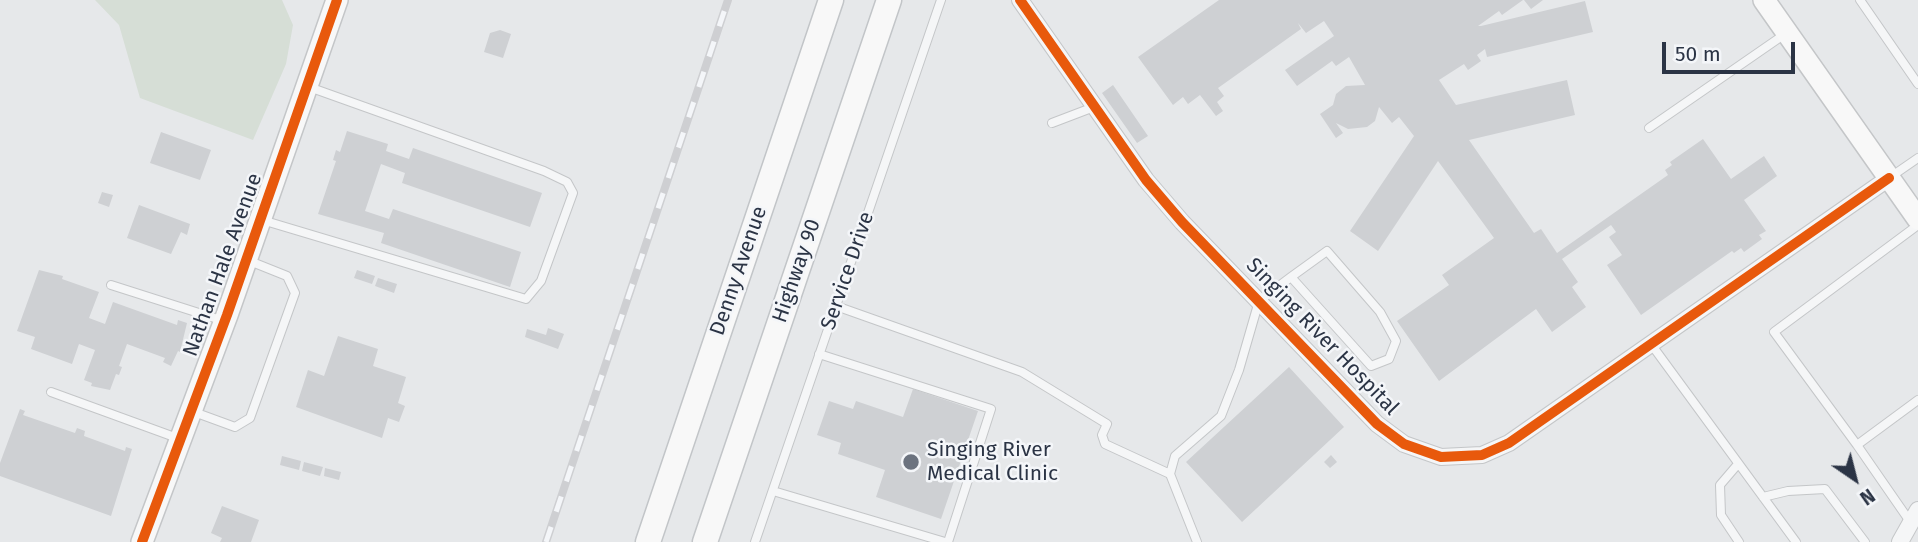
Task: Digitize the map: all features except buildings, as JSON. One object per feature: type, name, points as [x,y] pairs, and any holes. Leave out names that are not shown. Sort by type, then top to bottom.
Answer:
[{"type":"main road","name":"Denny Avenue","points":[[648,542],[831,0]]},
{"type":"main road","name":"Highway 90","points":[[705,542],[889,0]]},
{"type":"street","name":"Nathan Hale Avenue","points":[[142,542],[225,321],[337,0]]},
{"type":"street","name":"Singing River Hospital","points":[[1020,0],[1146,180],[1377,424],[1404,444],[1441,457],[1466,458],[1509,443],[1889,178]]},
{"type":"street","points":[[1764,0],[1918,219]]},
{"type":"street","points":[[1900,542],[1914,517]]},
{"type":"lane","name":"Service Drive","points":[[755,542],[941,0]]},
{"type":"lane","points":[[1860,0],[1918,84]]},
{"type":"lane","points":[[1649,128],[1787,33]]},
{"type":"lane","points":[[260,219],[526,299],[541,281],[573,193],[567,182],[544,171],[307,86]]},
{"type":"lane","points":[[1052,123],[1094,107]]},
{"type":"lane","points":[[1889,178],[1918,158]]},
{"type":"lane","points":[[1914,517],[1774,332],[1918,225]]},
{"type":"lane","points":[[1197,542],[1170,474],[1175,456],[1221,416],[1239,370],[1259,301],[1291,277],[1327,251],[1380,312],[1396,341],[1389,359],[1371,366],[1291,277]]},
{"type":"lane","points":[[191,411],[235,427],[250,418],[295,293],[287,276],[246,259]]},
{"type":"lane","points":[[111,285],[225,321]]},
{"type":"lane","points":[[836,306],[1023,372],[1107,424],[1102,435],[1105,444],[1170,474]]},
{"type":"lane","points":[[1651,344],[1796,542]]},
{"type":"lane","points":[[773,491],[947,542],[992,409],[820,354]]},
{"type":"lane","points":[[51,392],[180,439]]},
{"type":"lane","points":[[1857,445],[1918,400]]},
{"type":"lane","points":[[1738,464],[1720,485],[1721,515],[1740,542]]},
{"type":"lane","points":[[1763,498],[1788,491],[1825,489],[1865,542]]},
{"type":"shaded area","points":[[95,0],[282,0],[293,25],[286,64],[253,140],[140,98],[119,25]]},
{"type":"railway","points":[[546,542],[728,0]]},
{"type":"cycle path","points":[[142,542],[227,315],[337,0]]},
{"type":"cycle path","points":[[1020,0],[1146,180],[1182,222],[1377,424],[1404,444],[1441,457],[1482,455],[1509,443],[1889,178]]},
{"type":"place","name":"Singing River Medical Clinic","points":[[911,462]]}]
